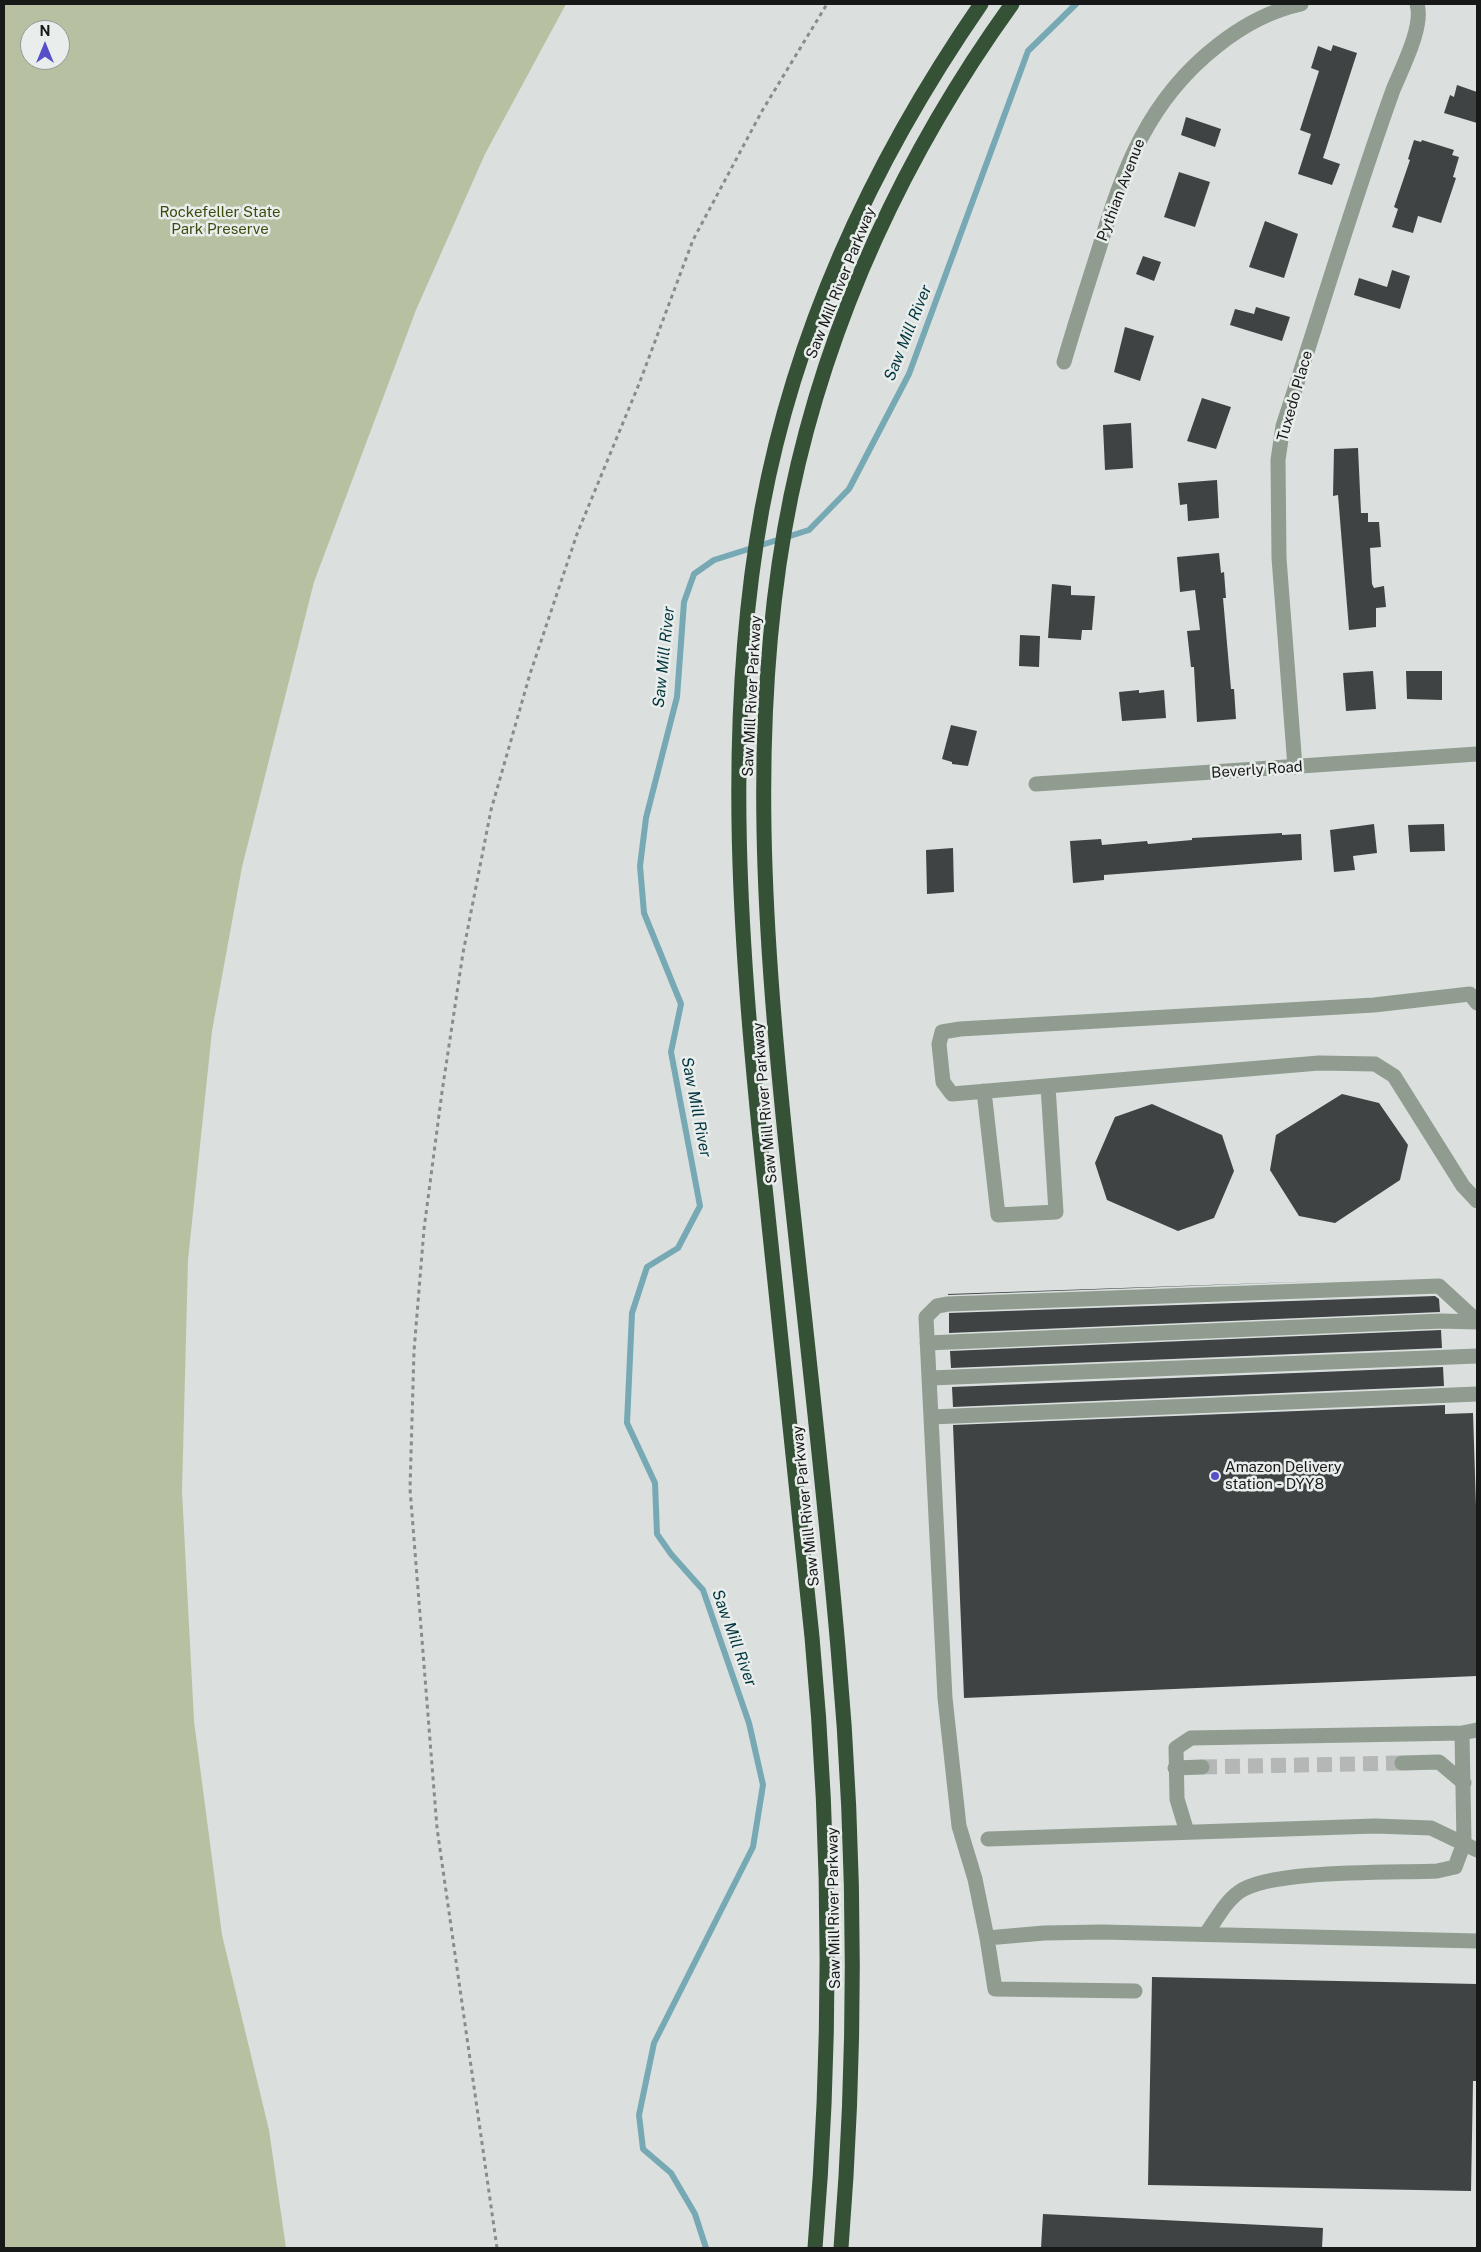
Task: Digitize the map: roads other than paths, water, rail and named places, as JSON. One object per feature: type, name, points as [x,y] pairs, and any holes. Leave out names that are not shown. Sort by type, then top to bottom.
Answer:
[{"type":"highway","name":"Saw Mill River Parkway","points":[[815,2248],[821,2169],[827,2027],[826,1869],[812,1644],[758,1121],[743,933],[738,819],[739,744],[746,632],[762,508],[776,445],[797,372],[821,301],[847,239],[907,121],[940,65],[981,4]]},
{"type":"highway","name":"Saw Mill River Parkway","points":[[841,2248],[848,2161],[853,2022],[852,1879],[848,1774],[837,1635],[780,1084],[770,963],[766,876],[766,709],[771,635],[780,560],[792,495],[824,370],[846,309],[875,240],[908,172],[940,114],[1012,4]]},
{"type":"street","name":"Pythian Avenue","points":[[1064,362],[1112,204],[1135,147],[1160,103],[1186,73],[1227,38],[1264,15],[1301,4]]},
{"type":"street","name":"Tuxedo Place","points":[[1295,767],[1279,558],[1278,460],[1283,426],[1391,96],[1416,29],[1419,10],[1416,4]]},
{"type":"street","name":"Beverly Road","points":[[1036,784],[1477,754]]},
{"type":"street","points":[[1477,1003],[1470,994],[1374,1005],[960,1029],[942,1032],[939,1044],[943,1082],[952,1094],[1318,1063],[1375,1064],[1394,1076],[1463,1186],[1477,1201]]},
{"type":"street","points":[[984,1091],[998,1215],[1056,1212],[1048,1086]]},
{"type":"street","points":[[1135,1991],[995,1989],[975,1879],[959,1826],[945,1698],[926,1316],[937,1306],[948,1304],[1439,1286],[1477,1322]]},
{"type":"street","points":[[928,1343],[1440,1321],[1477,1322]]},
{"type":"street","points":[[930,1378],[1477,1356]]},
{"type":"street","points":[[931,1417],[1477,1394]]},
{"type":"street","points":[[1187,1832],[1177,1799],[1175,1768],[1176,1748],[1191,1738],[1462,1733],[1477,1730]]},
{"type":"street","points":[[1206,1934],[1224,1908],[1240,1891],[1283,1877],[1446,1869],[1454,1867],[1471,1847],[1464,1784],[1462,1733]]},
{"type":"street","points":[[1402,1763],[1439,1762],[1464,1784]]},
{"type":"street","points":[[1175,1768],[1202,1767]]},
{"type":"street","points":[[988,1839],[1375,1826],[1431,1828],[1471,1847]]},
{"type":"street","points":[[987,1938],[1044,1933],[1206,1934],[1477,1941]]},
{"type":"waterway","name":"Saw Mill River","points":[[706,2248],[695,2214],[671,2173],[643,2149],[639,2115],[654,2043],[753,1847],[763,1785],[749,1723],[703,1590],[671,1554],[657,1534],[655,1483],[627,1423],[632,1313],[647,1267],[678,1248],[700,1206],[671,1052],[681,1004],[644,913],[640,866],[646,818],[677,697],[684,602],[694,574],[714,560],[809,530],[849,489],[909,374],[1028,51],[1076,4]]},
{"type":"tunnel","points":[[1202,1767],[1402,1763]]},
{"type":"place","name":"Amazon Delivery station - DYY8","points":[[1215,1476]]},
{"type":"park label","name":"Rockefeller State Park Preserve","points":[[220,220]]}]
